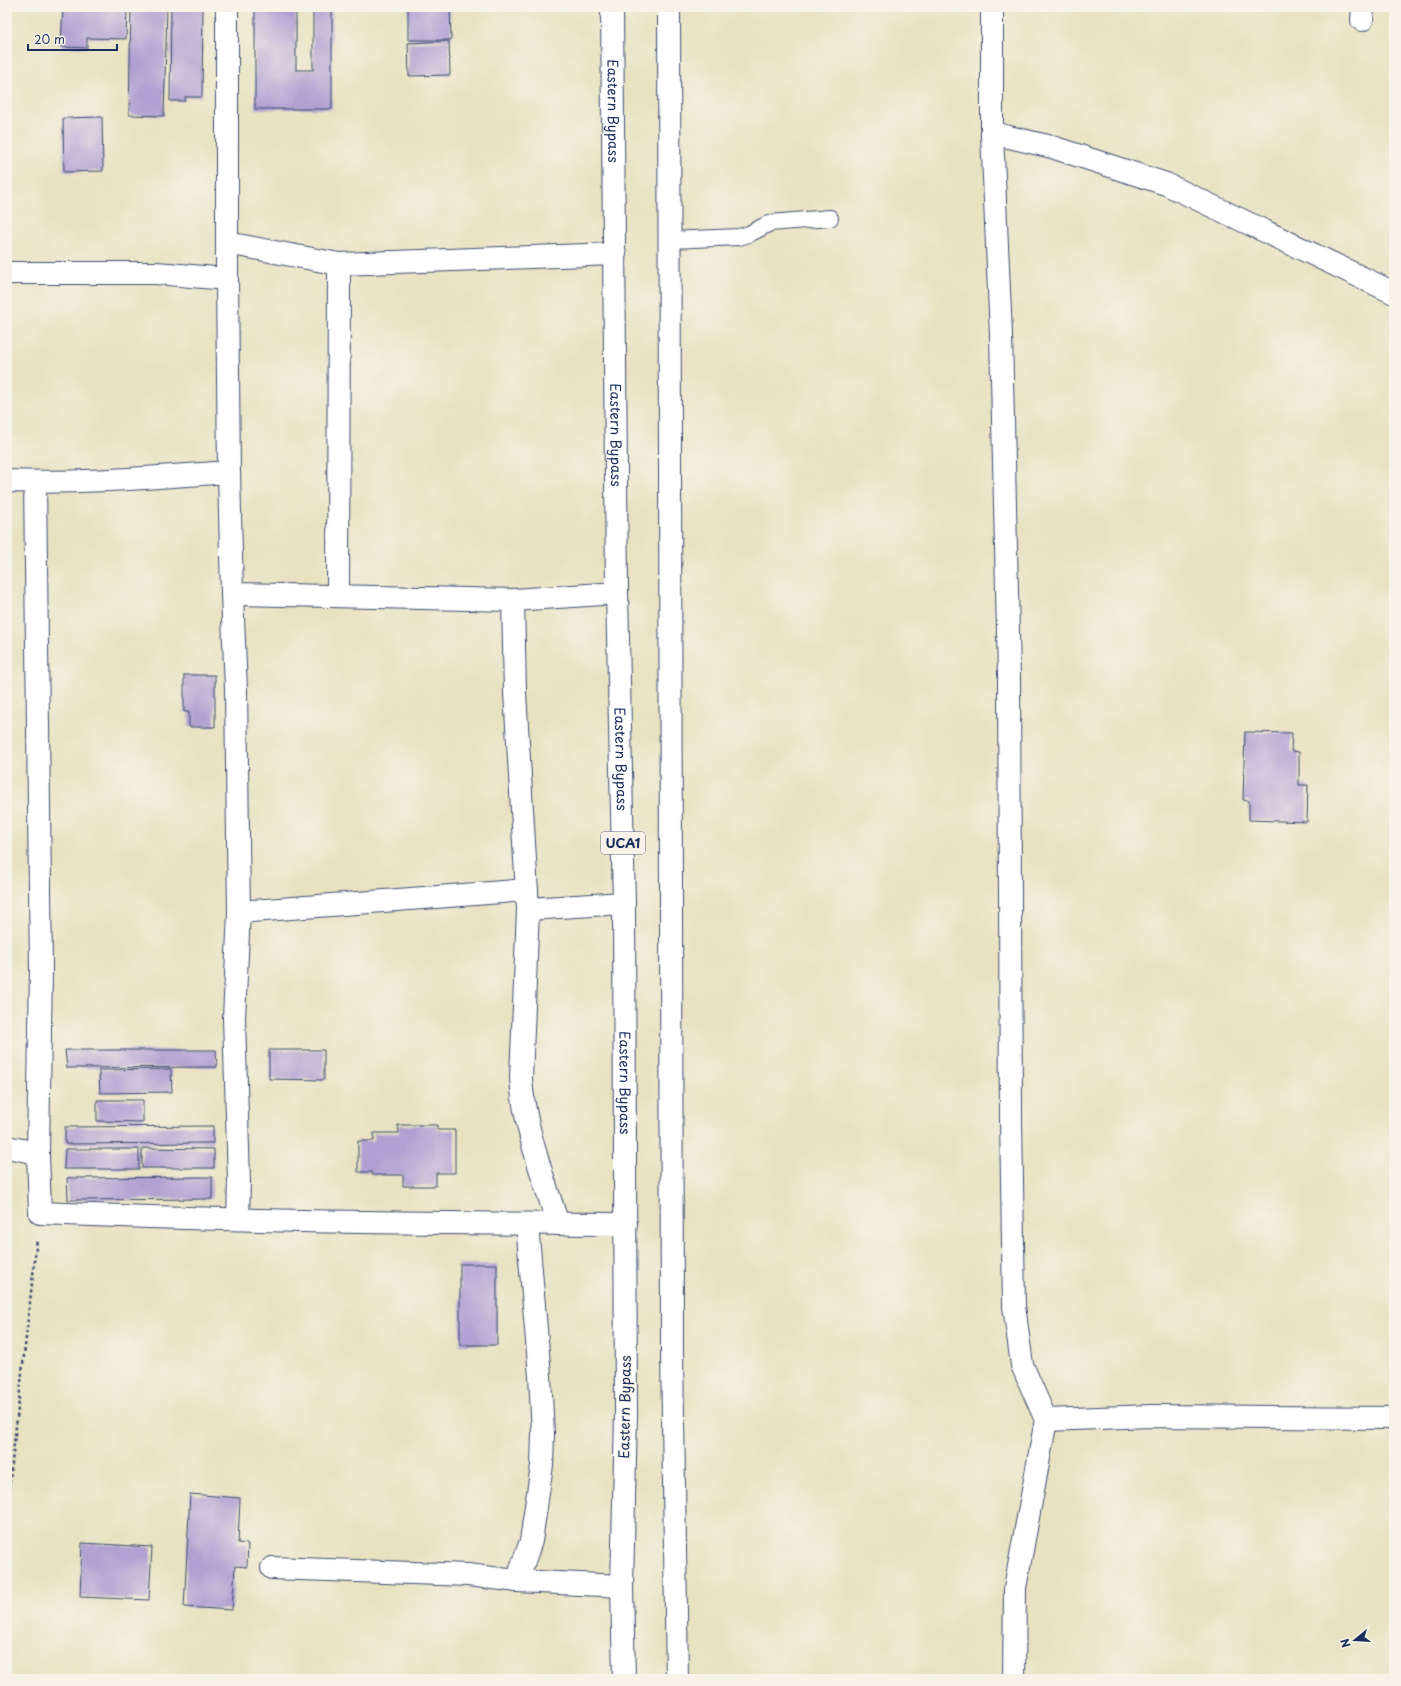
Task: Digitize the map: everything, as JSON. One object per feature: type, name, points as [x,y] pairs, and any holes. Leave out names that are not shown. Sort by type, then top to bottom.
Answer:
[{"type":"street","points":[[227,7],[229,472],[236,689],[239,912],[234,1018],[239,1181],[238,1219]]},
{"type":"street","name":"Eastern Bypass","points":[[612,7],[618,593],[624,903],[626,1224],[626,1407],[622,1586],[624,1679]]},
{"type":"street","points":[[669,7],[672,1352],[677,1679]]},
{"type":"street","points":[[992,7],[992,133],[1001,335],[1009,675],[1011,1119],[1014,1306],[1022,1365],[1046,1420],[1015,1588],[1014,1679]]},
{"type":"street","points":[[992,133],[1052,148],[1166,184],[1394,293]]},
{"type":"street","points":[[227,243],[339,264],[615,254]]},
{"type":"street","points":[[338,596],[339,264]]},
{"type":"street","points":[[7,273],[156,273],[227,279]]},
{"type":"street","points":[[7,481],[35,482],[229,472]]},
{"type":"street","points":[[35,482],[41,970],[38,1153],[40,1213],[238,1219],[527,1224],[626,1224]]},
{"type":"street","points":[[232,594],[513,600],[618,593]]},
{"type":"street","points":[[513,600],[515,693],[527,900],[520,1078],[522,1100],[527,1122],[558,1224]]},
{"type":"street","points":[[239,912],[527,900],[624,903]]},
{"type":"street","points":[[7,1147],[38,1153]]},
{"type":"street","points":[[517,1581],[531,1541],[542,1465],[543,1434],[540,1376],[527,1224]]},
{"type":"street","points":[[1046,1420],[1151,1416],[1394,1418]]},
{"type":"street","points":[[272,1568],[468,1575],[517,1581],[622,1586]]},
{"type":"lane","points":[[670,240],[739,237],[749,234],[770,223],[830,218]]},
{"type":"path","points":[[7,1507],[40,1213]]},
{"type":"building","points":[[63,7],[127,10],[126,39],[87,38],[87,48],[61,47]]},
{"type":"building","points":[[131,7],[167,7],[164,116],[129,115]]},
{"type":"building","points":[[171,7],[203,7],[202,97],[185,97],[185,101],[170,101]]},
{"type":"building","points":[[255,7],[296,7],[296,70],[313,70],[313,7],[332,7],[332,109],[255,109]]},
{"type":"building","points":[[408,7],[450,7],[451,40],[408,40]]},
{"type":"building","points":[[449,41],[450,75],[409,76],[408,43]]},
{"type":"building","points":[[102,117],[103,171],[64,172],[63,118]]},
{"type":"building","points":[[184,675],[215,675],[215,727],[189,727],[189,712],[184,712]]},
{"type":"building","points":[[1245,732],[1292,733],[1291,751],[1299,752],[1299,785],[1308,785],[1307,822],[1249,820],[1249,801],[1243,800]]},
{"type":"building","points":[[65,1050],[216,1050],[217,1067],[67,1068]]},
{"type":"building","points":[[269,1050],[324,1050],[324,1080],[269,1079]]},
{"type":"building","points":[[171,1069],[172,1092],[100,1093],[99,1070]]},
{"type":"building","points":[[97,1100],[143,1100],[143,1122],[97,1121]]},
{"type":"building","points":[[398,1125],[437,1125],[437,1130],[455,1130],[455,1173],[436,1173],[436,1186],[403,1186],[403,1175],[372,1175],[372,1172],[358,1172],[358,1141],[374,1141],[374,1133],[399,1133]]},
{"type":"building","points":[[213,1126],[213,1143],[65,1144],[65,1127]]},
{"type":"building","points":[[142,1148],[214,1149],[214,1168],[142,1168]]},
{"type":"building","points":[[65,1149],[139,1149],[139,1169],[64,1169]]},
{"type":"building","points":[[212,1177],[212,1199],[68,1200],[67,1178]]},
{"type":"building","points":[[460,1264],[497,1264],[497,1345],[460,1345]]},
{"type":"building","points":[[190,1494],[240,1498],[238,1543],[248,1544],[247,1567],[235,1566],[232,1610],[184,1607]]},
{"type":"building","points":[[82,1543],[152,1547],[149,1600],[80,1597]]}]
